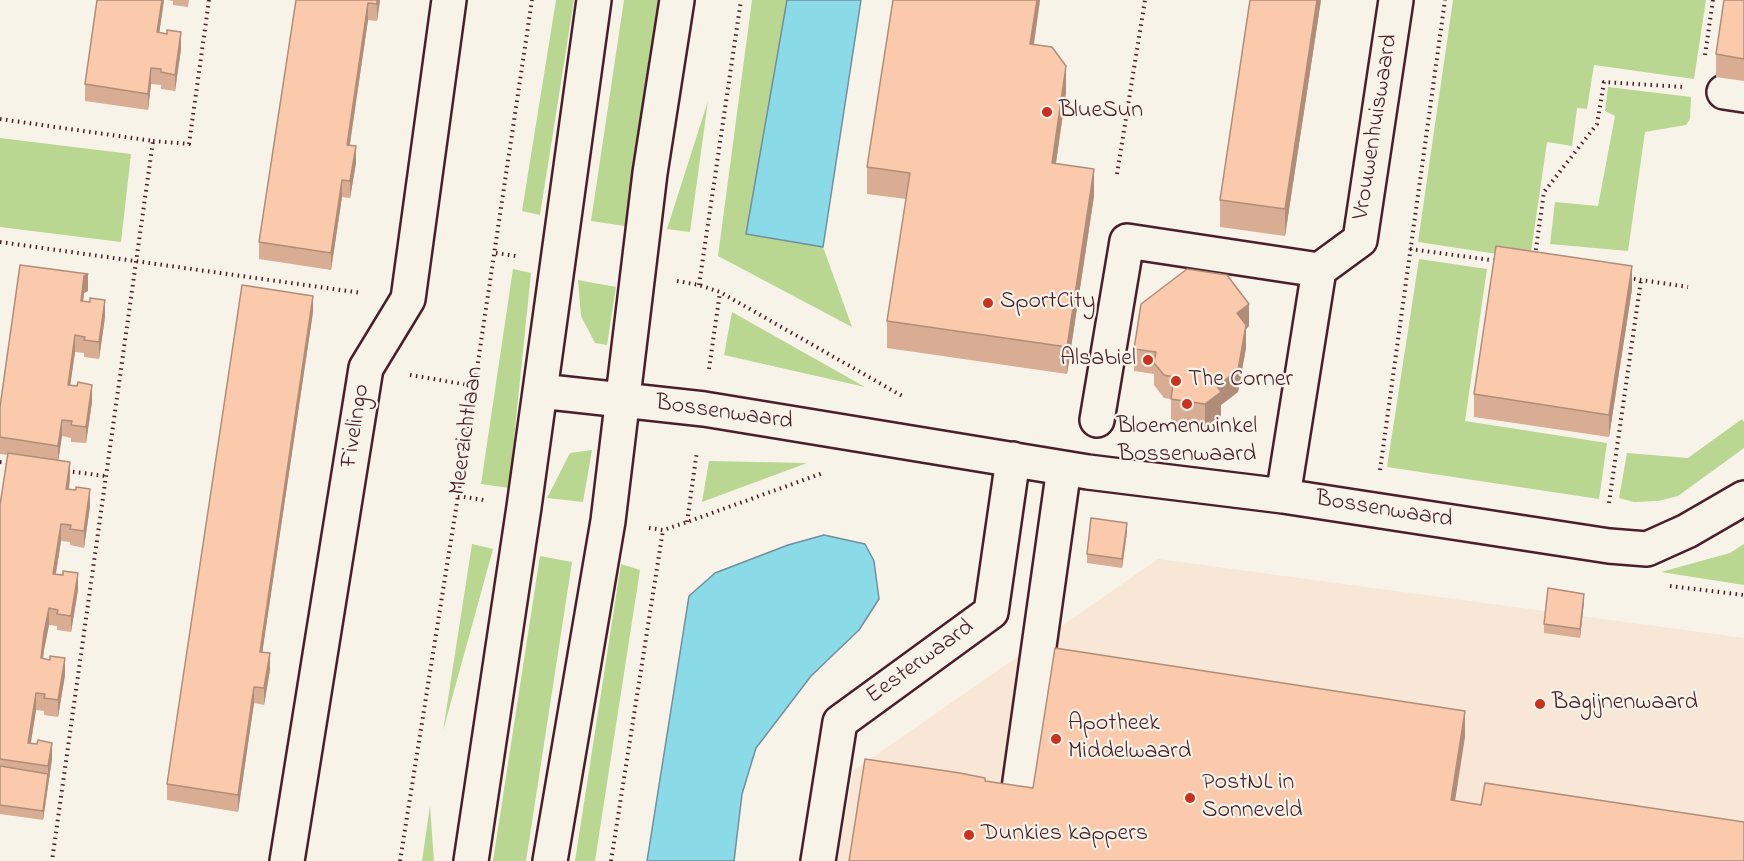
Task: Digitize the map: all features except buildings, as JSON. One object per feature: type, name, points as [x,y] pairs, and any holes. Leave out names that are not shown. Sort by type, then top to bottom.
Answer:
[{"type":"street","name":"Fivelingo","points":[[287,861],[366,368],[408,299],[449,0]]},
{"type":"street","points":[[471,861],[540,391],[594,0]]},
{"type":"street","points":[[550,861],[608,521],[650,173],[677,0]]},
{"type":"street","name":"Vrouwenhuiswaard","points":[[1319,270],[1360,240],[1396,0]]},
{"type":"street","points":[[1097,420],[1126,241],[1319,270],[1282,496]]},
{"type":"street","name":"Bossenwaard","points":[[540,391],[704,410],[1064,468],[1282,496],[1609,546],[1647,549],[1687,531],[1744,498]]},
{"type":"street","name":"Eesterwaard","points":[[818,861],[840,722],[991,612],[1013,459]]},
{"type":"street","points":[[1013,836],[1064,468]]},
{"type":"path","points":[[0,119],[189,144],[209,0]]},
{"type":"path","name":"Meerzichtlaan","points":[[400,861],[497,241],[532,0]]},
{"type":"path","points":[[699,285],[741,0]]},
{"type":"path","points":[[1117,174],[1145,0]]},
{"type":"path","points":[[1375,510],[1444,0]]},
{"type":"path","points":[[1534,266],[1544,192],[1597,124],[1604,82],[1722,92],[1713,0]]},
{"type":"path","points":[[52,861],[153,141]]},
{"type":"path","points":[[0,242],[408,299]]},
{"type":"path","points":[[1410,249],[1500,261]]},
{"type":"path","points":[[1617,277],[1688,287]]},
{"type":"path","points":[[1609,546],[1609,503],[1641,280]]},
{"type":"path","points":[[720,292],[912,402]]},
{"type":"path","points":[[366,368],[474,386]]},
{"type":"path","points":[[0,462],[12,463]]},
{"type":"path","points":[[58,470],[105,476]]},
{"type":"path","points":[[687,522],[830,470]]},
{"type":"path","points":[[611,861],[663,530]]},
{"type":"path","points":[[1667,586],[1744,595]]},
{"type":"shaded area","points":[[1158,559],[1744,638],[1744,861],[838,861],[853,771]]},
{"type":"green space","points":[[556,0],[574,0],[540,215],[522,211]]},
{"type":"green space","points":[[624,0],[659,0],[625,226],[591,221]]},
{"type":"green space","points":[[752,0],[787,0],[746,234],[823,247],[852,327],[718,256]]},
{"type":"green space","points":[[1453,0],[1706,0],[1694,79],[1594,65],[1587,109],[1577,108],[1572,146],[1547,142],[1530,259],[1418,242]]},
{"type":"green space","points":[[1608,87],[1691,97],[1690,119],[1686,125],[1645,132],[1628,251],[1550,244],[1555,202],[1598,206],[1615,116],[1605,111]]},
{"type":"green space","points":[[708,101],[690,232],[667,229]]},
{"type":"green space","points":[[0,138],[131,154],[121,242],[0,227]]},
{"type":"green space","points":[[1419,259],[1487,269],[1465,421],[1607,443],[1599,499],[1387,467]]},
{"type":"green space","points":[[513,269],[531,273],[509,488],[481,484]]},
{"type":"green space","points":[[578,280],[616,287],[607,345],[595,343],[581,316]]},
{"type":"green space","points":[[732,312],[865,387],[724,355]]},
{"type":"green space","points":[[1742,419],[1744,448],[1678,496],[1658,501],[1634,502],[1619,498],[1627,453],[1688,458]]},
{"type":"green space","points":[[592,450],[583,502],[547,498],[570,453]]},
{"type":"green space","points":[[709,461],[807,463],[702,502]]},
{"type":"green space","points":[[472,544],[493,549],[443,731]]},
{"type":"green space","points":[[1744,544],[1744,585],[1661,572],[1730,553]]},
{"type":"green space","points":[[540,556],[572,562],[526,861],[493,861]]},
{"type":"green space","points":[[621,564],[640,570],[595,861],[575,861]]},
{"type":"green space","points":[[430,806],[434,861],[422,861]]},
{"type":"water","points":[[787,0],[861,0],[823,247],[746,234]]},
{"type":"water","points":[[824,535],[865,544],[874,561],[879,599],[859,630],[811,676],[756,748],[742,794],[734,861],[647,861],[689,596],[715,573],[788,545]]},
{"type":"place","name":"BlueSun","points":[[1047,112]]},
{"type":"place","name":"SportCity","points":[[988,303]]},
{"type":"place","name":"Alsabiel","points":[[1148,360]]},
{"type":"place","name":"The Corner","points":[[1176,381]]},
{"type":"place","name":"Bloemenwinkel Bossenwaard","points":[[1187,404]]},
{"type":"place","name":"Bagijnenwaard","points":[[1540,704]]},
{"type":"place","name":"Apotheek Middelwaard","points":[[1056,739]]},
{"type":"place","name":"PostNL in Sonneveld","points":[[1190,798]]},
{"type":"place","name":"Dunkies kappers","points":[[969,835]]}]
